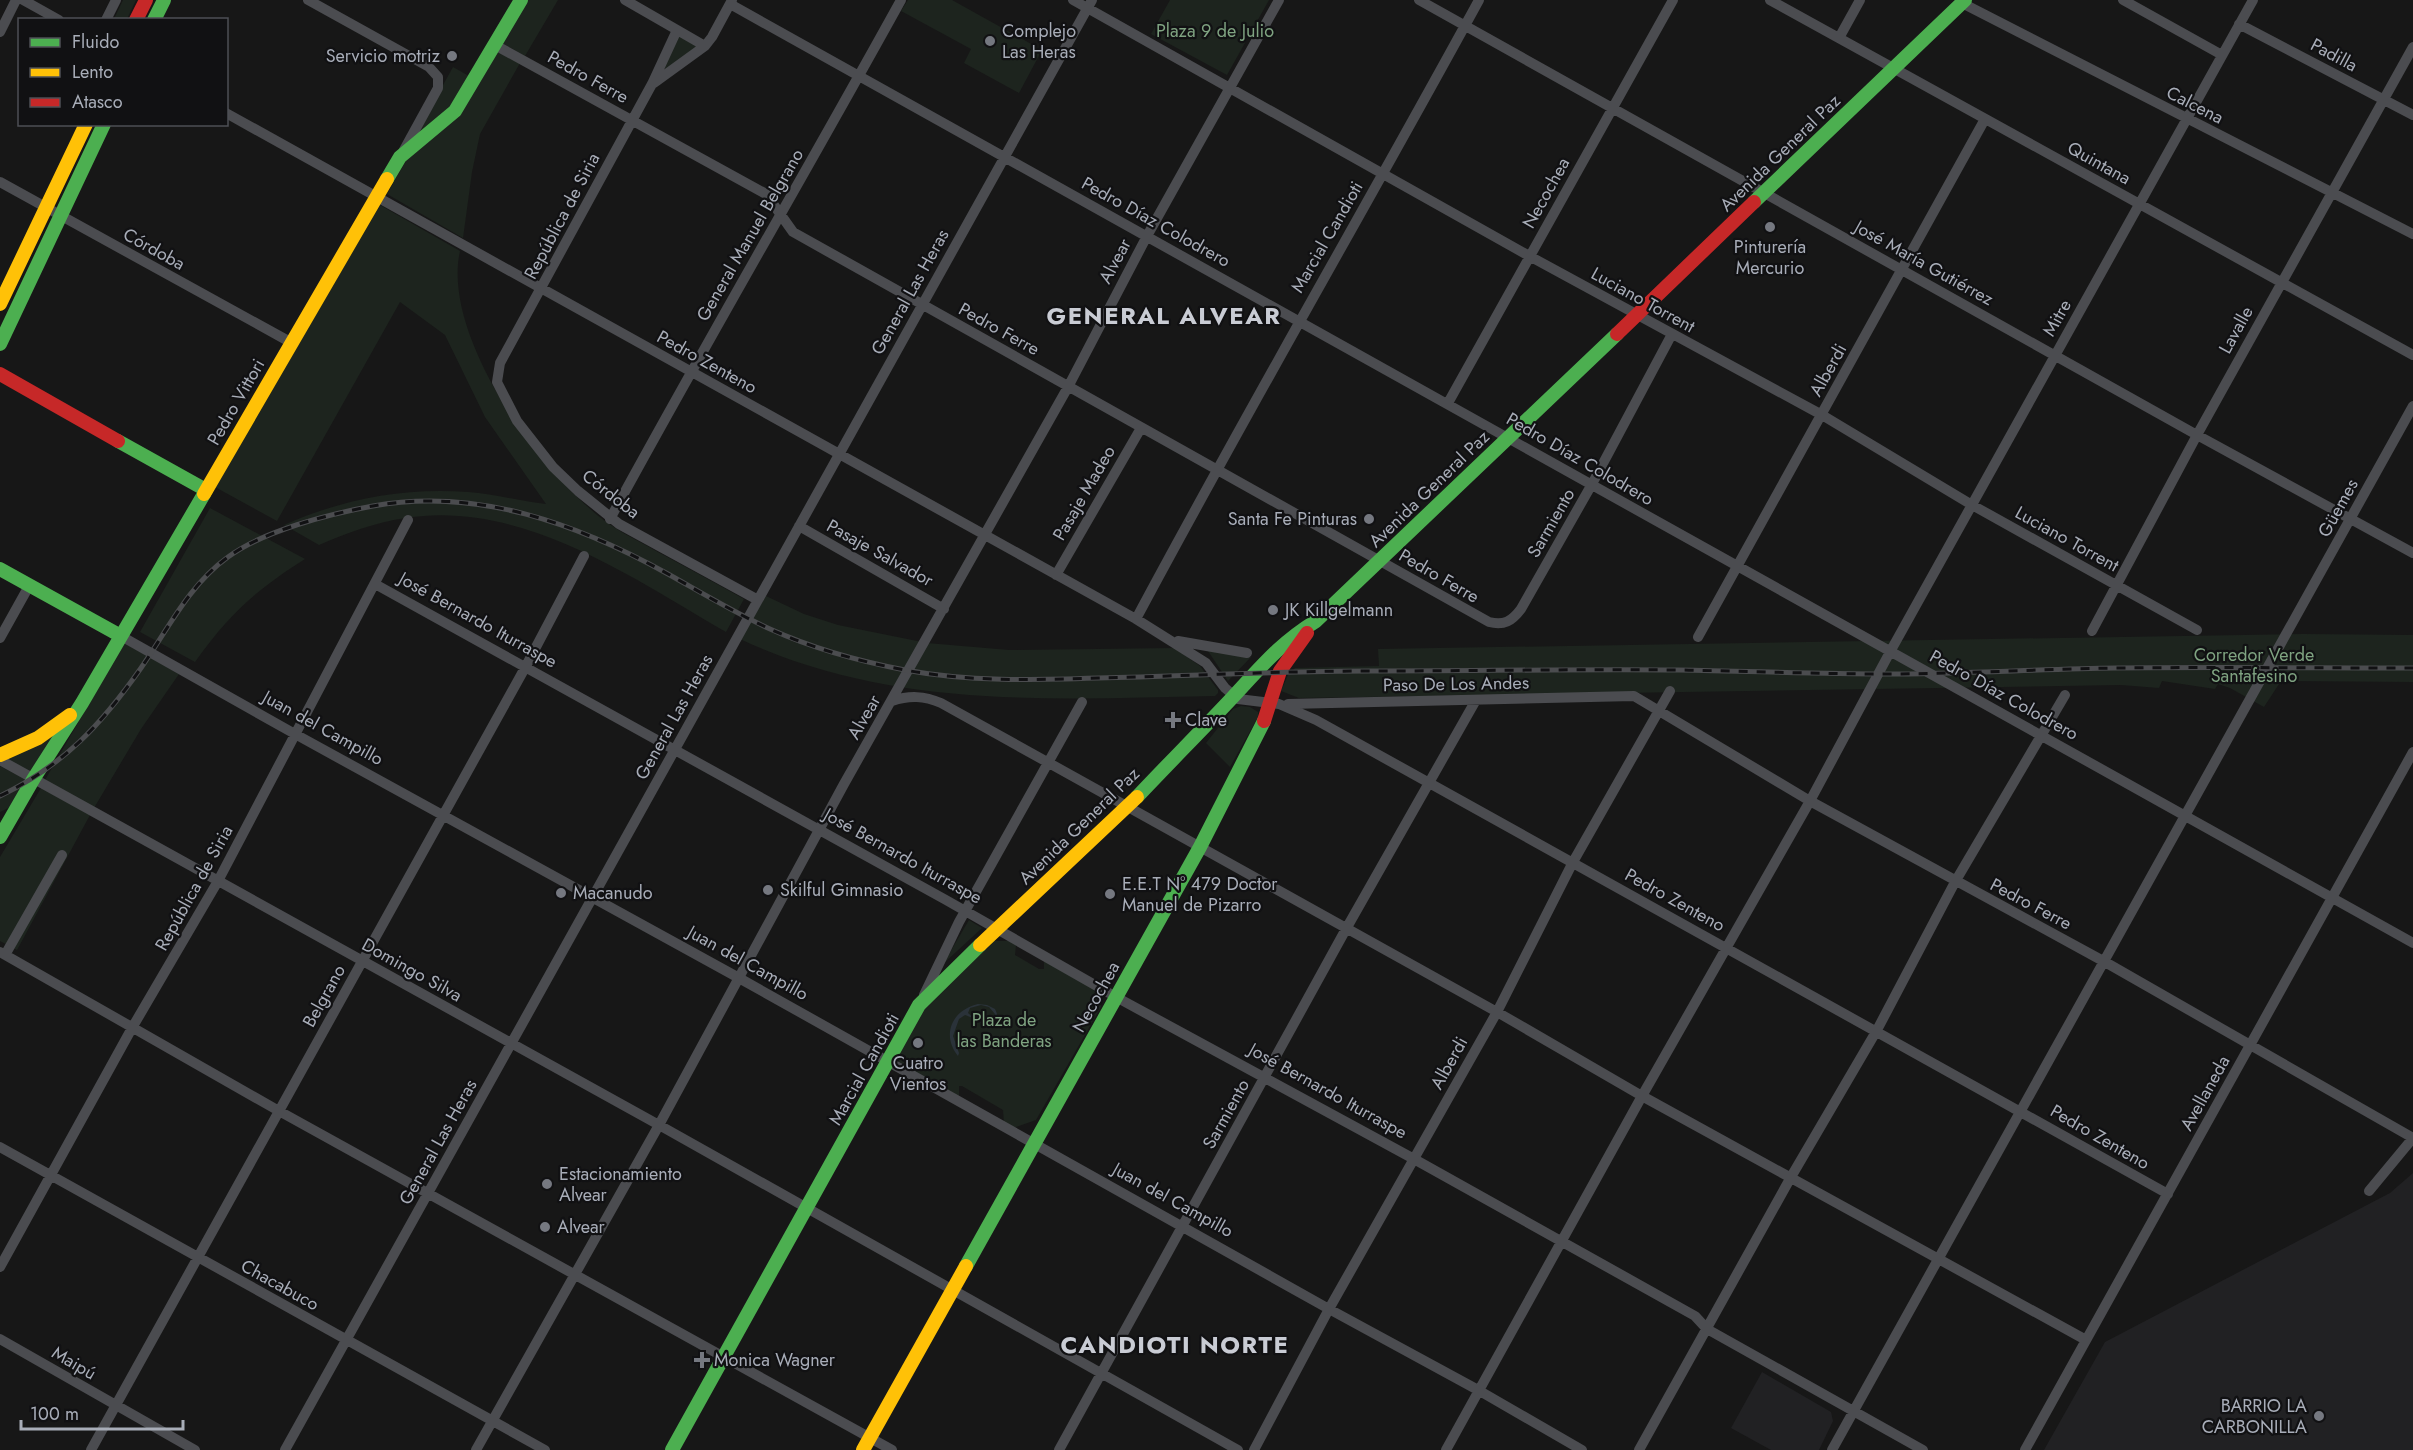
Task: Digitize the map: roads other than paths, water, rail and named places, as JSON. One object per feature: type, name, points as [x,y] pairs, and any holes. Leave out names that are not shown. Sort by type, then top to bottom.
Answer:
[{"type":"main road","points":[[137,18],[146,0]]},
{"type":"main road","points":[[155,18],[164,0]]},
{"type":"main road","name":"Pedro Vittori","points":[[0,837],[121,636],[400,157],[455,111],[521,0]]},
{"type":"main road","name":"Avenida General Paz","points":[[920,1005],[1127,807],[1234,696],[1266,659],[1298,632],[1316,621],[1380,561],[1964,2]]},
{"type":"main road","points":[[0,304],[85,126]]},
{"type":"main road","points":[[0,344],[103,126]]},
{"type":"main road","points":[[0,374],[206,490]]},
{"type":"main road","name":"Juan del Campillo","points":[[0,570],[121,636]]},
{"type":"main road","name":"Necochea","points":[[866,1444],[1200,847],[1275,704],[1280,671],[1316,621]]},
{"type":"main road","points":[[0,758],[50,730],[82,702]]},
{"type":"main road","name":"Marcial Candioti","points":[[672,1450],[920,1005]]},
{"type":"street","points":[[0,32],[16,0]]},
{"type":"street","points":[[23,0],[55,18]]},
{"type":"street","points":[[107,18],[116,0]]},
{"type":"street","points":[[308,0],[429,67],[438,77],[438,88],[400,157]]},
{"type":"street","points":[[625,0],[705,46]]},
{"type":"street","name":"General Manuel Belgrano","points":[[610,519],[690,371],[781,216],[901,0]]},
{"type":"street","name":"Luciano Torrent","points":[[1073,0],[1090,4],[1229,88],[1531,257],[1822,415],[1972,505],[2197,630]]},
{"type":"street","name":"Alvear","points":[[476,1450],[659,1125],[844,784],[1068,387],[1147,236],[1279,0]]},
{"type":"street","name":"José María Gutiérrez","points":[[1419,0],[2197,435],[2413,553]]},
{"type":"street","name":"Marcial Candioti","points":[[1136,619],[1216,470],[1479,0]]},
{"type":"street","name":"Necochea","points":[[1448,404],[1673,0]]},
{"type":"street","name":"Quintana","points":[[1770,0],[2413,356]]},
{"type":"street","points":[[1839,38],[1860,0]]},
{"type":"street","points":[[2122,0],[2222,55]]},
{"type":"street","name":"Mitre","points":[[1446,1450],[1642,1096],[1810,801],[1890,652],[2253,0]]},
{"type":"street","name":"República de Siria","points":[[652,84],[705,46],[731,2]]},
{"type":"street","name":"Pedro Díaz Colodrero","points":[[731,2],[859,76],[1510,437],[1738,567],[2413,943]]},
{"type":"street","name":"Calcena","points":[[1964,2],[2186,119],[2413,234]]},
{"type":"street","name":"General Las Heras","points":[[285,1450],[1090,4]]},
{"type":"street","name":"Padilla","points":[[2240,24],[2413,115]]},
{"type":"street","name":"República de Siria","points":[[500,363],[633,120],[677,30]]},
{"type":"street","name":"Pedro Ferre","points":[[495,45],[765,194],[793,232],[1475,616],[1501,624]]},
{"type":"street","name":"Lavalle","points":[[2092,631],[2197,435],[2413,47]]},
{"type":"street","name":"Pedro Zenteno","points":[[228,113],[1136,619],[1206,663],[1234,696],[1248,702],[1275,704],[1316,720],[1877,1030],[2168,1194]]},
{"type":"street","name":"Alberdi","points":[[1698,637],[1985,119]]},
{"type":"street","name":"Córdoba","points":[[0,182],[292,343]]},
{"type":"street","name":"Sarmiento","points":[[1501,624],[1512,620],[1521,609],[1592,484],[1672,334]]},
{"type":"street","name":"Córdoba","points":[[500,363],[497,382],[518,421],[559,473],[610,519],[758,600]]},
{"type":"street","name":"Güemes","points":[[1832,1450],[2413,406]]},
{"type":"street","name":"Pasaje Madeo","points":[[1056,575],[1141,428]]},
{"type":"street","name":"República de Siria","points":[[0,1267],[132,1028],[218,881],[408,520]]},
{"type":"street","name":"Pasaje Salvador","points":[[799,526],[944,609]]},
{"type":"street","name":"Belgrano","points":[[91,1450],[526,666],[584,556]]},
{"type":"street","name":"José Bernardo Iturraspe","points":[[375,584],[966,911],[1116,997],[1414,1158],[1561,1243],[1695,1316],[1707,1329],[1854,1412]]},
{"type":"street","points":[[0,638],[29,586]]},
{"type":"street","name":"Juan del Campillo","points":[[121,636],[294,734],[888,1061],[1582,1450]]},
{"type":"street","name":"Pedro Zenteno","points":[[1172,640],[1246,652]]},
{"type":"street","name":"Alberdi","points":[[1254,1450],[1329,1309],[1497,1012],[1573,861],[1670,691]]},
{"type":"street","points":[[1639,1450],[1791,1178],[1877,1030],[1955,882],[2065,695]]},
{"type":"street","points":[[892,700],[907,696],[941,703],[1497,1012],[1642,1096],[2086,1340]]},
{"type":"street","name":"Pedro Ferre","points":[[1634,696],[1810,801],[2105,962],[2413,1138]]},
{"type":"street","name":"Paso De Los Andes","points":[[1275,704],[1634,696]]},
{"type":"street","name":"Sarmiento","points":[[1059,1450],[1346,929],[1476,700]]},
{"type":"street","name":"Marcial Candioti","points":[[920,1005],[966,911],[1082,702]]},
{"type":"street","name":"Avellaneda","points":[[2025,1450],[2413,752]]},
{"type":"street","name":"Domingo Silva","points":[[0,758],[1238,1450]]},
{"type":"street","points":[[62,855],[3,954],[279,1111],[724,1357],[866,1444],[892,1450]]},
{"type":"street","points":[[2369,1191],[2413,1138]]},
{"type":"street","name":"Chacabuco","points":[[0,1147],[544,1450]]},
{"type":"street","name":"Maipú","points":[[0,1339],[195,1450]]},
{"type":"street","points":[[1854,1412],[1923,1450]]},
{"type":"railway","points":[[0,796],[43,771],[80,742],[126,689],[190,594],[214,568],[228,557],[259,539],[297,525],[356,509],[412,501],[488,506],[526,514],[563,526],[634,556],[744,616],[803,643],[870,663],[953,677],[1026,680],[1335,671],[1639,670],[1884,674],[2116,668],[2413,668]]},
{"type":"place","name":"Complejo Las Heras","points":[[990,41]]},
{"type":"place","name":"Servicio motriz","points":[[452,56]]},
{"type":"place","name":"Pinturería Mercurio","points":[[1770,227]]},
{"type":"place","name":"Santa Fe Pinturas","points":[[1369,519]]},
{"type":"place","name":"JK Killgelmann","points":[[1273,610]]},
{"type":"place","name":"Clave","points":[[1173,720]]},
{"type":"place","name":"Skilful Gimnasio","points":[[768,890]]},
{"type":"place","name":"Macanudo","points":[[561,893]]},
{"type":"place","name":"E.E.T N° 479 Doctor Manuel de Pizarro","points":[[1110,894]]},
{"type":"place","name":"Cuatro Vientos","points":[[918,1043]]},
{"type":"place","name":"Estacionamiento Alvear","points":[[547,1184]]},
{"type":"place","name":"Alvear","points":[[545,1227]]},
{"type":"place","name":"Monica Wagner","points":[[702,1360]]},
{"type":"place","name":"BARRIO LA CARBONILLA","points":[[2319,1416]]},
{"type":"district","name":"GENERAL ALVEAR","points":[[1164,315]]},
{"type":"district","name":"CANDIOTI NORTE","points":[[1175,1344]]},
{"type":"park label","name":"Plaza 9 de Julio","points":[[1215,31]]},
{"type":"park label","name":"Corredor Verde Santafesino","points":[[2254,665]]},
{"type":"park label","name":"Plaza de las Banderas","points":[[1004,1030]]}]
